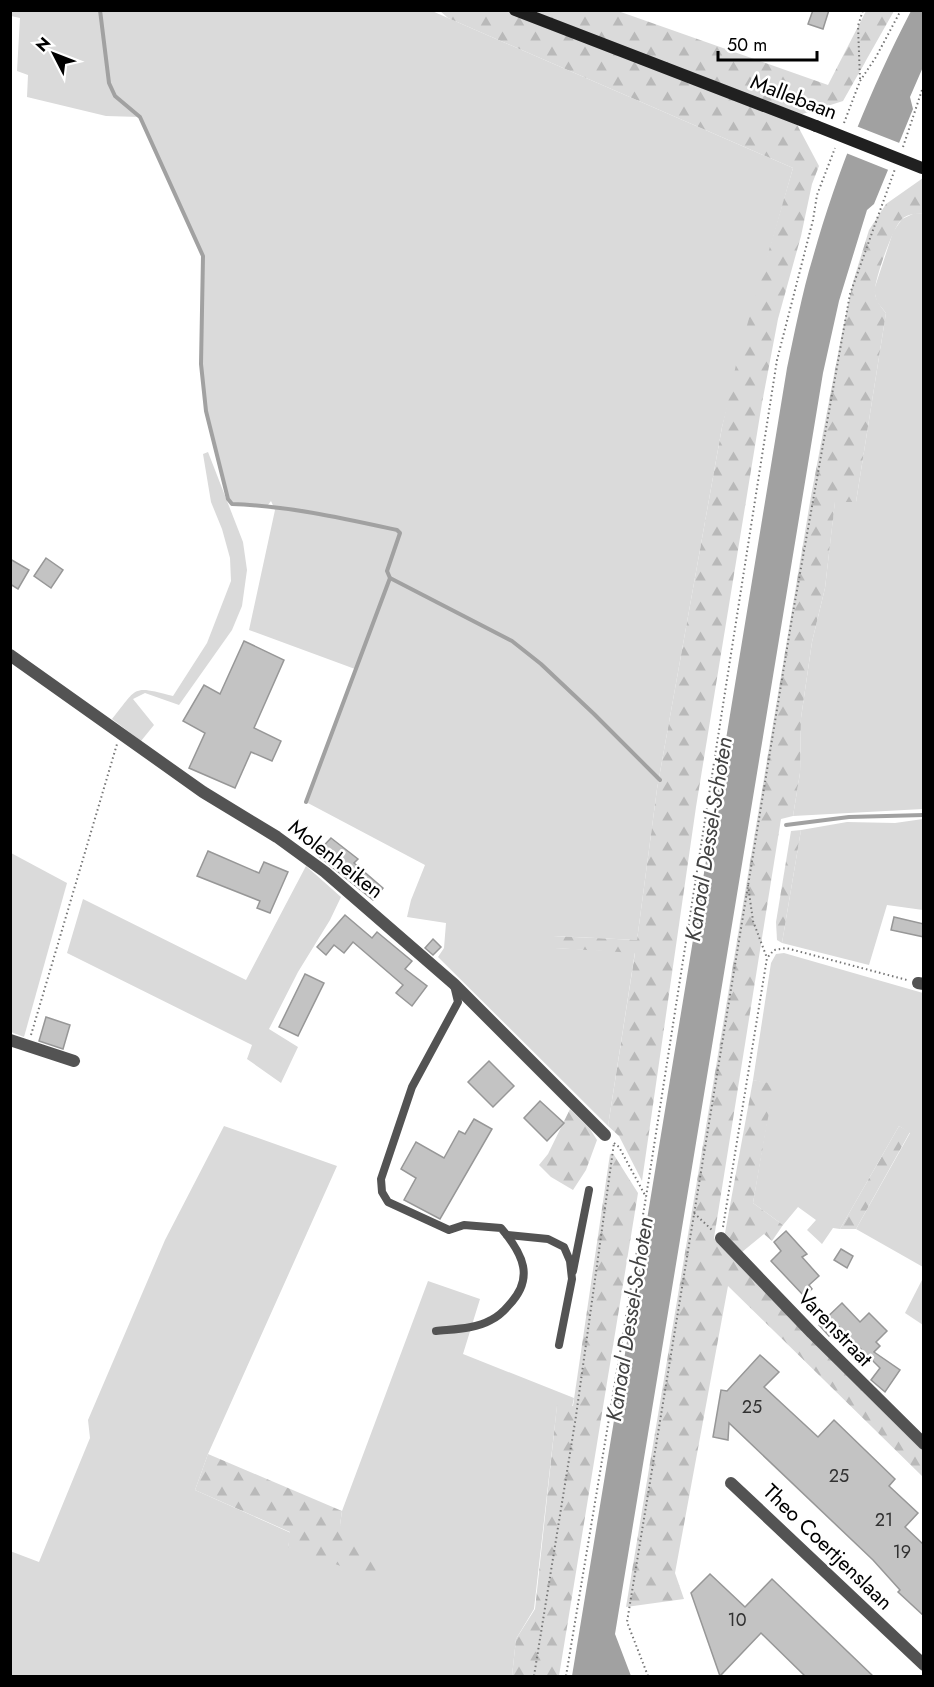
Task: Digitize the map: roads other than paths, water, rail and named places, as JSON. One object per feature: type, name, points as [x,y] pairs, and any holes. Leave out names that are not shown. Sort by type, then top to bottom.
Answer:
[{"type":"main road","name":"Mallebaan","points":[[515,10],[923,168]]},
{"type":"street","name":"Molenheiken","points":[[10,655],[203,792],[301,854],[333,879],[454,984],[610,1139]]},
{"type":"street","points":[[10,1041],[74,1061]]},
{"type":"street","name":"Varenstraat","points":[[721,1238],[812,1333],[924,1444]]},
{"type":"street","name":"Theo Coertjenslaan","points":[[731,1483],[924,1665]]},
{"type":"lane","points":[[436,1331],[475,1326],[492,1320],[516,1298],[524,1282],[524,1267],[514,1243],[501,1228],[464,1225],[449,1230],[388,1202],[382,1192],[381,1179],[412,1087],[458,1002],[454,984]]},
{"type":"lane","points":[[559,1345],[589,1190]]},
{"type":"lane","points":[[507,1235],[548,1239],[564,1247],[570,1262],[572,1279]]},
{"type":"waterway","points":[[100,10],[109,83],[115,96],[140,117],[203,256],[201,364],[206,411],[228,499],[232,504],[295,510],[397,530],[400,533],[387,571],[390,578],[512,641],[541,664],[660,780]]},
{"type":"waterway","points":[[306,802],[390,578]]},
{"type":"waterway","points":[[786,825],[849,817],[924,815]]},
{"type":"water label","name":"Kanaal Dessel-Schoten","points":[[708,839]]},
{"type":"water label","name":"Kanaal Dessel-Schoten","points":[[629,1319]]}]
